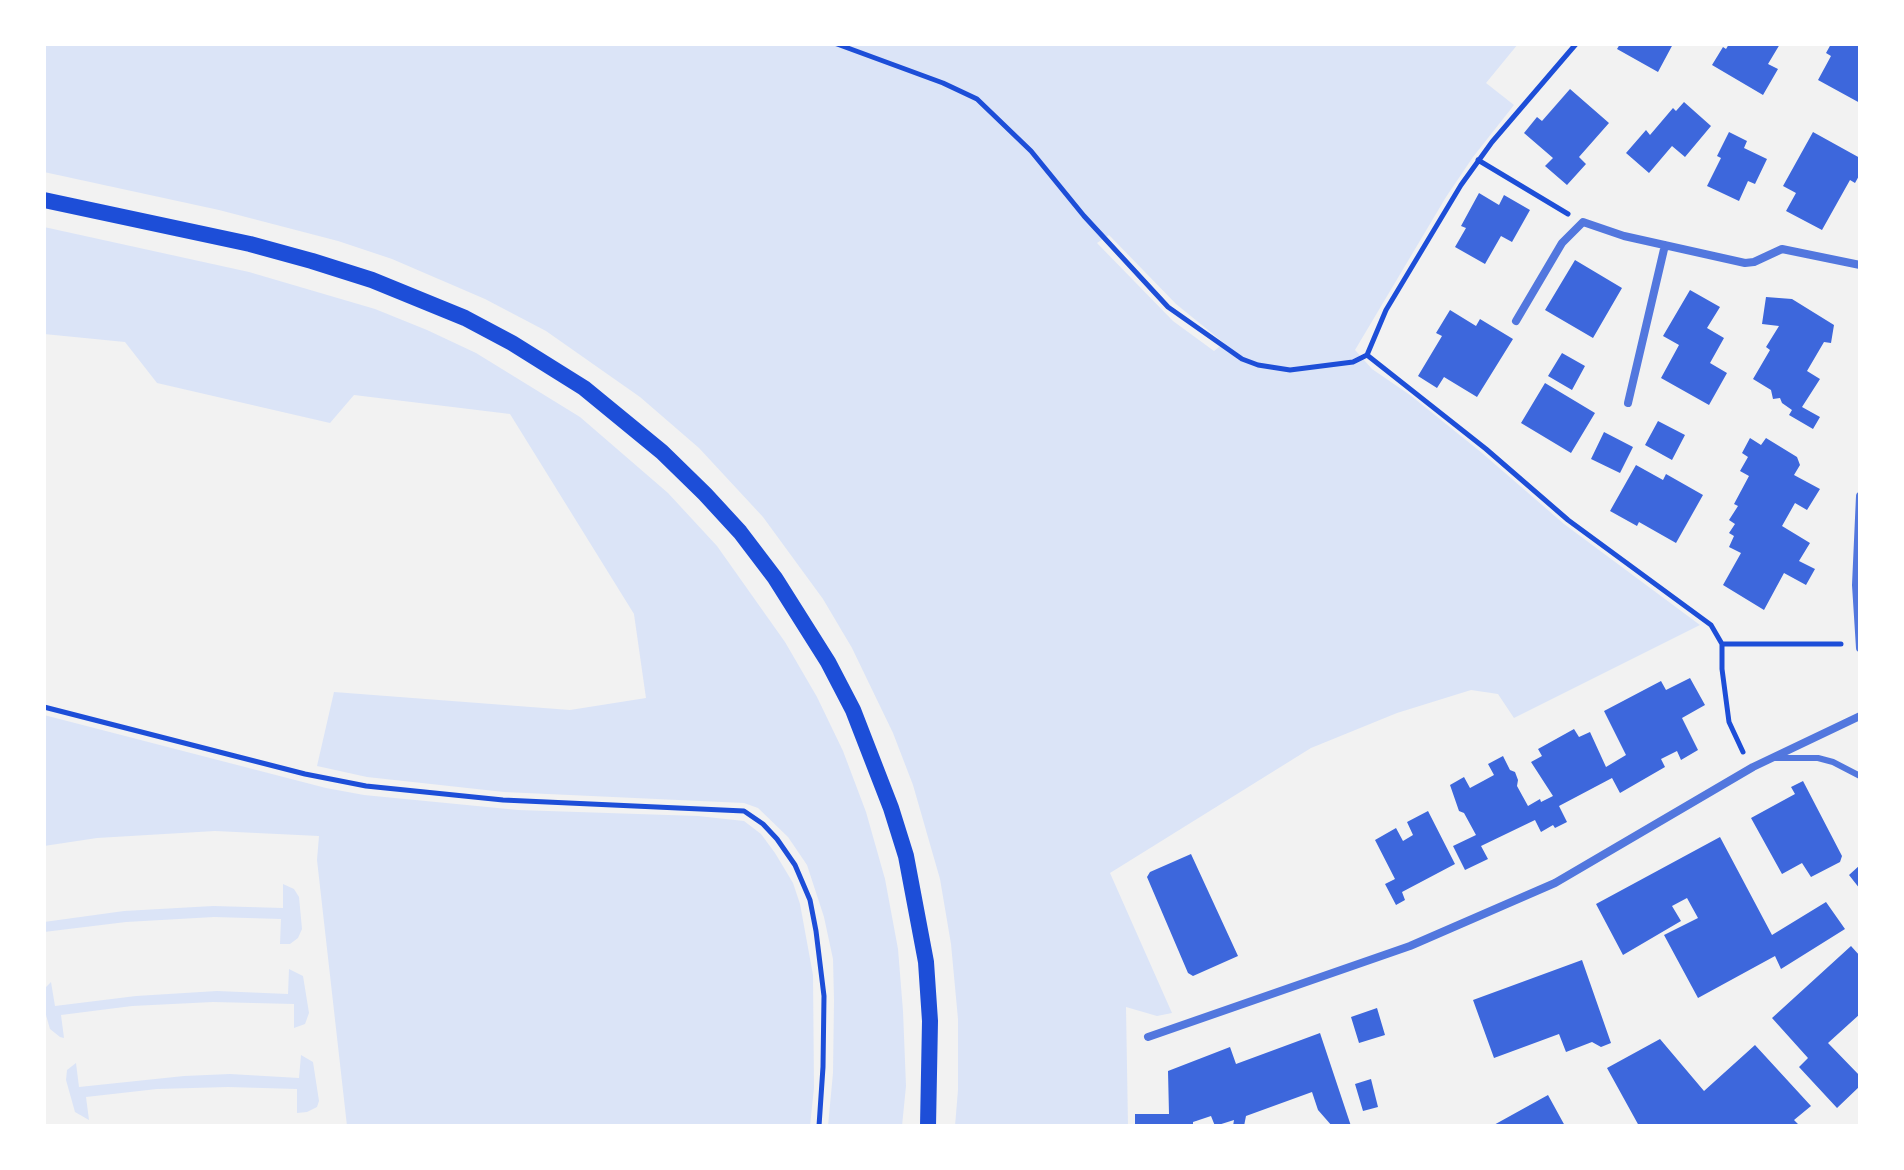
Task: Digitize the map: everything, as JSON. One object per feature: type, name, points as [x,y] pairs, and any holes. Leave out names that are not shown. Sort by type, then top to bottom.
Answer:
[{"type":"main road","points":[[44,200],[287,254],[372,280],[465,318],[524,349],[584,388],[662,452],[705,494],[740,532],[806,624],[853,710],[887,796],[906,856],[926,962],[931,1051],[928,1126]]},
{"type":"street","points":[[1516,321],[1562,243],[1583,222],[1745,263],[1782,249],[1860,265]]},
{"type":"street","points":[[1628,403],[1665,245]]},
{"type":"street","points":[[1860,496],[1856,585],[1860,646]]},
{"type":"street","points":[[1148,1037],[1410,946],[1541,889],[1577,872],[1753,767],[1860,716]]},
{"type":"lane","points":[[1771,758],[1818,758],[1860,776]]},
{"type":"path","points":[[837,44],[977,99],[1031,151],[1084,216],[1168,307],[1227,351],[1258,365],[1290,370],[1353,362],[1367,355],[1386,310],[1478,160],[1576,44]]},
{"type":"path","points":[[1478,160],[1583,222]]},
{"type":"path","points":[[1367,355],[1486,449],[1568,520],[1704,619],[1722,644],[1729,722],[1753,767]]},
{"type":"path","points":[[1722,644],[1860,646]]},
{"type":"path","points":[[44,707],[263,764],[366,786],[517,801],[744,811],[763,824],[787,852],[810,900],[824,996],[819,1126]]},
{"type":"shaded area","points":[[44,44],[1518,44],[1486,83],[1514,105],[1446,197],[1355,350],[1372,369],[1482,453],[1564,524],[1700,625],[1514,718],[1498,694],[1471,690],[1397,713],[1311,748],[1110,873],[1172,1013],[1157,1016],[1126,1007],[1128,1126],[955,1126],[958,1019],[951,944],[940,879],[913,785],[893,733],[852,648],[823,599],[763,517],[699,448],[640,397],[546,331],[485,299],[392,259],[338,241],[219,210],[44,172]],"holes":[[[1109,235],[1176,304],[1224,343],[1214,351],[1173,321],[1097,243]]]},
{"type":"shaded area","points":[[44,227],[249,272],[375,309],[427,330],[476,353],[580,417],[668,493],[717,546],[785,642],[817,697],[843,751],[866,812],[885,879],[898,949],[906,1086],[902,1126],[828,1126],[833,1073],[834,1000],[833,959],[824,917],[807,865],[788,837],[758,808],[744,803],[504,792],[367,777],[317,766],[334,692],[570,710],[646,698],[634,614],[510,414],[354,395],[330,423],[157,383],[125,342],[44,334]]},
{"type":"shaded area","points":[[44,715],[326,788],[364,795],[518,810],[698,816],[744,821],[761,834],[775,853],[793,883],[800,904],[813,975],[814,1088],[810,1126],[347,1126],[317,860],[319,836],[215,831],[97,838],[44,846]]},
{"type":"shaded area","points":[[283,884],[294,889],[299,897],[302,929],[298,938],[290,944],[280,944],[281,919],[214,917],[126,922],[44,932],[44,922],[124,911],[213,906],[283,908]]},
{"type":"shaded area","points":[[289,969],[303,976],[309,1013],[305,1024],[294,1028],[294,1004],[213,1002],[132,1006],[61,1015],[64,1038],[50,1029],[44,1008],[44,989],[51,982],[55,1006],[136,996],[217,991],[288,994]]},
{"type":"shaded area","points":[[301,1055],[313,1062],[319,1101],[317,1107],[307,1112],[297,1113],[297,1089],[157,1089],[86,1097],[89,1120],[75,1112],[66,1080],[67,1070],[76,1063],[79,1087],[230,1074],[299,1078]]},
{"type":"building","points":[[1620,44],[1673,44],[1658,72],[1617,49]]},
{"type":"building","points":[[1729,44],[1780,44],[1768,64],[1778,69],[1763,95],[1712,65],[1723,47],[1726,49]]},
{"type":"building","points":[[1831,44],[1860,44],[1860,103],[1818,80],[1831,56],[1826,53]]},
{"type":"building","points":[[1570,89],[1609,123],[1579,157],[1586,164],[1567,185],[1545,166],[1553,158],[1524,133],[1537,117],[1542,121]]},
{"type":"building","points":[[1684,102],[1711,126],[1685,157],[1672,146],[1649,173],[1626,153],[1646,130],[1650,135],[1673,108],[1676,111]]},
{"type":"building","points":[[1729,132],[1747,141],[1744,148],[1767,159],[1755,184],[1748,181],[1739,201],[1707,186],[1721,158],[1717,156]]},
{"type":"building","points":[[1813,132],[1860,158],[1860,174],[1855,183],[1850,180],[1822,230],[1786,211],[1796,193],[1783,186]]},
{"type":"building","points":[[1479,193],[1499,205],[1504,195],[1530,210],[1512,242],[1501,236],[1485,264],[1455,247],[1466,228],[1461,226]]},
{"type":"building","points":[[1575,260],[1622,288],[1593,338],[1545,310]]},
{"type":"building","points":[[1690,290],[1720,307],[1707,328],[1724,338],[1710,363],[1727,373],[1709,405],[1661,378],[1679,345],[1663,336]]},
{"type":"building","points":[[1766,297],[1792,299],[1834,325],[1831,343],[1824,342],[1807,371],[1820,379],[1802,407],[1820,417],[1813,429],[1789,415],[1792,410],[1780,398],[1773,399],[1771,390],[1753,379],[1770,350],[1766,347],[1779,326],[1762,324]]},
{"type":"building","points":[[1450,310],[1476,326],[1480,319],[1513,339],[1477,397],[1444,377],[1437,388],[1418,376],[1442,336],[1436,333]]},
{"type":"building","points":[[1562,353],[1585,366],[1572,390],[1548,376]]},
{"type":"building","points":[[1545,383],[1595,413],[1571,453],[1521,423]]},
{"type":"building","points":[[1658,421],[1685,435],[1672,460],[1645,445]]},
{"type":"building","points":[[1604,432],[1633,447],[1620,473],[1591,459]]},
{"type":"building","points":[[1750,438],[1761,445],[1766,438],[1797,457],[1800,465],[1794,475],[1820,489],[1807,510],[1795,503],[1782,526],[1810,543],[1799,561],[1815,569],[1806,585],[1784,573],[1764,610],[1723,585],[1741,553],[1729,547],[1734,536],[1729,533],[1735,524],[1729,520],[1738,506],[1734,504],[1749,476],[1740,471],[1748,457],[1742,453]]},
{"type":"building","points":[[1636,465],[1663,480],[1666,474],[1703,495],[1676,543],[1639,522],[1637,526],[1610,511]]},
{"type":"building","points":[[1690,678],[1705,705],[1682,718],[1698,750],[1681,760],[1677,751],[1661,759],[1665,767],[1620,793],[1612,778],[1559,806],[1567,822],[1541,832],[1535,820],[1481,846],[1488,859],[1465,870],[1453,846],[1476,835],[1464,813],[1459,811],[1450,785],[1464,777],[1470,788],[1494,775],[1488,764],[1503,756],[1510,770],[1515,772],[1517,786],[1528,806],[1540,799],[1541,802],[1553,796],[1531,762],[1542,756],[1538,749],[1574,729],[1579,737],[1590,732],[1606,767],[1626,755],[1604,711],[1661,681],[1666,690]]},
{"type":"building","points":[[1803,781],[1842,856],[1840,862],[1811,877],[1802,863],[1782,874],[1751,818],[1795,794],[1791,787]]},
{"type":"building","points":[[1428,811],[1455,864],[1402,892],[1405,900],[1396,905],[1385,884],[1395,879],[1375,840],[1396,828],[1403,841],[1413,835],[1407,822]]},
{"type":"building","points":[[1720,837],[1772,935],[1826,902],[1845,929],[1781,969],[1775,956],[1698,998],[1664,935],[1698,918],[1687,898],[1672,906],[1681,921],[1623,955],[1596,904]]},
{"type":"building","points":[[1191,854],[1238,956],[1193,976],[1188,973],[1147,877],[1150,872]]},
{"type":"building","points":[[1860,865],[1860,889],[1849,875]]},
{"type":"building","points":[[1851,946],[1860,956],[1860,1014],[1828,1043],[1860,1076],[1860,1086],[1837,1108],[1799,1067],[1808,1058],[1772,1018]]},
{"type":"building","points":[[1582,960],[1611,1043],[1601,1047],[1592,1042],[1566,1052],[1559,1034],[1494,1058],[1473,1000]]},
{"type":"building","points":[[1377,1008],[1385,1035],[1359,1043],[1351,1017]]},
{"type":"building","points":[[1320,1033],[1351,1126],[1332,1126],[1318,1110],[1312,1092],[1246,1116],[1244,1126],[1233,1126],[1234,1120],[1215,1126],[1211,1116],[1193,1122],[1193,1126],[1135,1126],[1135,1114],[1169,1114],[1168,1071],[1230,1047],[1236,1064]]},
{"type":"building","points":[[1660,1039],[1704,1091],[1755,1045],[1811,1106],[1794,1120],[1800,1126],[1639,1126],[1607,1068]]},
{"type":"building","points":[[1371,1079],[1378,1107],[1363,1111],[1355,1084]]},
{"type":"building","points":[[1548,1095],[1565,1126],[1492,1126]]}]
